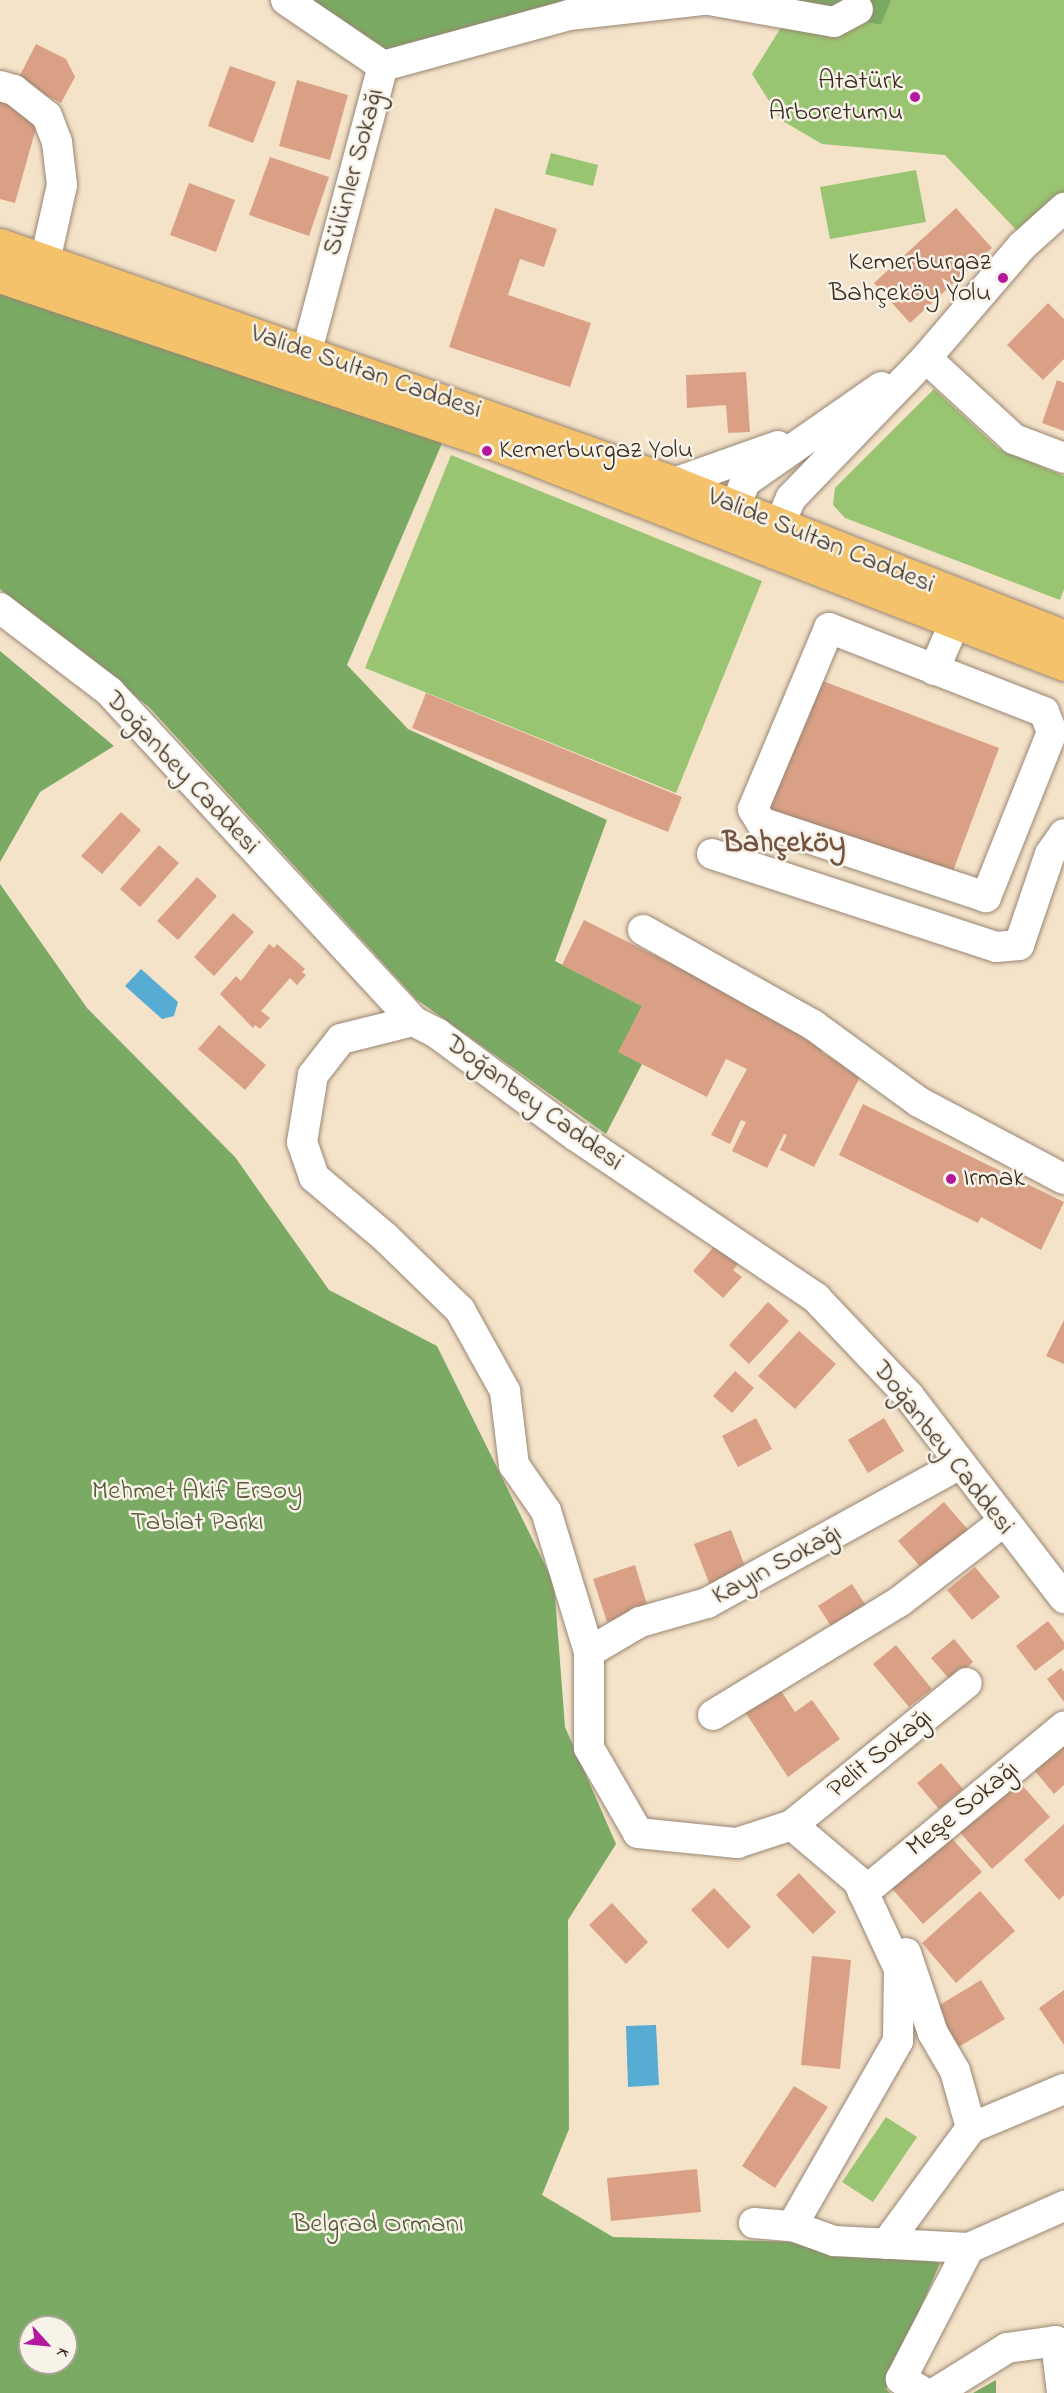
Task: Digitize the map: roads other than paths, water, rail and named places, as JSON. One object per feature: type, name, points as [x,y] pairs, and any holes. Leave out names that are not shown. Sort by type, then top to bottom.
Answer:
[{"type":"main road","name":"Valide Sultan Caddesi","points":[[0,245],[307,351],[674,483],[738,523],[779,526],[1064,637]]},
{"type":"main road","name":"Valide Sultan Caddesi","points":[[0,276],[738,523],[955,622],[1064,664]]},
{"type":"street","points":[[286,0],[383,66]]},
{"type":"street","name":"Sülünler Sokağı","points":[[307,351],[383,66],[569,15],[702,0]]},
{"type":"street","points":[[709,0],[834,22],[858,9]]},
{"type":"street","points":[[0,86],[14,90],[47,116],[57,142],[62,185],[45,261]]},
{"type":"street","points":[[779,526],[791,498],[926,358],[1022,246],[1064,208]]},
{"type":"street","points":[[738,523],[745,482],[806,436],[926,358]]},
{"type":"street","points":[[926,358],[1014,440],[1064,458]]},
{"type":"street","points":[[674,483],[806,436]]},
{"type":"street","name":"Doğanbey Caddesi","points":[[0,608],[109,691],[413,1021],[438,1034],[576,1136],[816,1298],[909,1396],[1003,1522],[1064,1598]]},
{"type":"street","points":[[934,670],[955,622]]},
{"type":"street","points":[[829,628],[934,670],[1044,712],[1052,732],[986,897],[762,822],[753,809],[829,628]]},
{"type":"street","points":[[712,854],[996,947],[1019,945],[1050,855],[1064,834]]},
{"type":"street","points":[[644,930],[813,1025],[919,1102],[1064,1179]]},
{"type":"street","points":[[413,1021],[341,1039],[313,1075],[302,1142],[314,1178],[402,1253],[460,1310],[505,1391],[514,1465],[546,1511],[589,1652]]},
{"type":"street","name":"Kayın Sokağı","points":[[589,1652],[640,1622],[707,1603],[960,1464]]},
{"type":"street","points":[[712,1715],[899,1602],[1003,1522]]},
{"type":"street","name":"Pelit Sokağı","points":[[589,1652],[589,1748],[639,1833],[737,1844],[792,1825],[967,1683]]},
{"type":"street","name":"Meşe Sokağı","points":[[868,1887],[1064,1727]]},
{"type":"street","points":[[792,1825],[868,1887],[908,1957],[933,2033],[956,2071],[971,2128]]},
{"type":"street","points":[[792,2226],[898,2041],[899,1969],[868,1887]]},
{"type":"street","points":[[886,2244],[971,2128],[1064,2089]]},
{"type":"street","points":[[754,2223],[792,2226],[834,2241],[969,2248],[1064,2206]]},
{"type":"street","points":[[925,2393],[901,2379],[969,2248]]},
{"type":"street","points":[[935,2393],[1007,2348],[1056,2341],[1062,2393]]},
{"type":"water","points":[[141,969],[178,1002],[174,1016],[162,1019],[125,986]]},
{"type":"water","points":[[656,2025],[659,2085],[628,2087],[626,2026]]},
{"type":"place","name":"Atatürk Arboretumu","points":[[915,97]]},
{"type":"place","name":"Kemerburgaz Bahçeköy Yolu","points":[[1003,278]]},
{"type":"place","name":"Kemerburgaz Yolu","points":[[487,451]]},
{"type":"place","name":"Irmak","points":[[951,1179]]},
{"type":"district","name":"Bahçeköy","points":[[784,844]]},
{"type":"park label","name":"Mehmet Akif Ersoy Tabiat Parkı","points":[[197,1506]]},
{"type":"park label","name":"Belgrad Ormanı","points":[[378,2225]]}]
